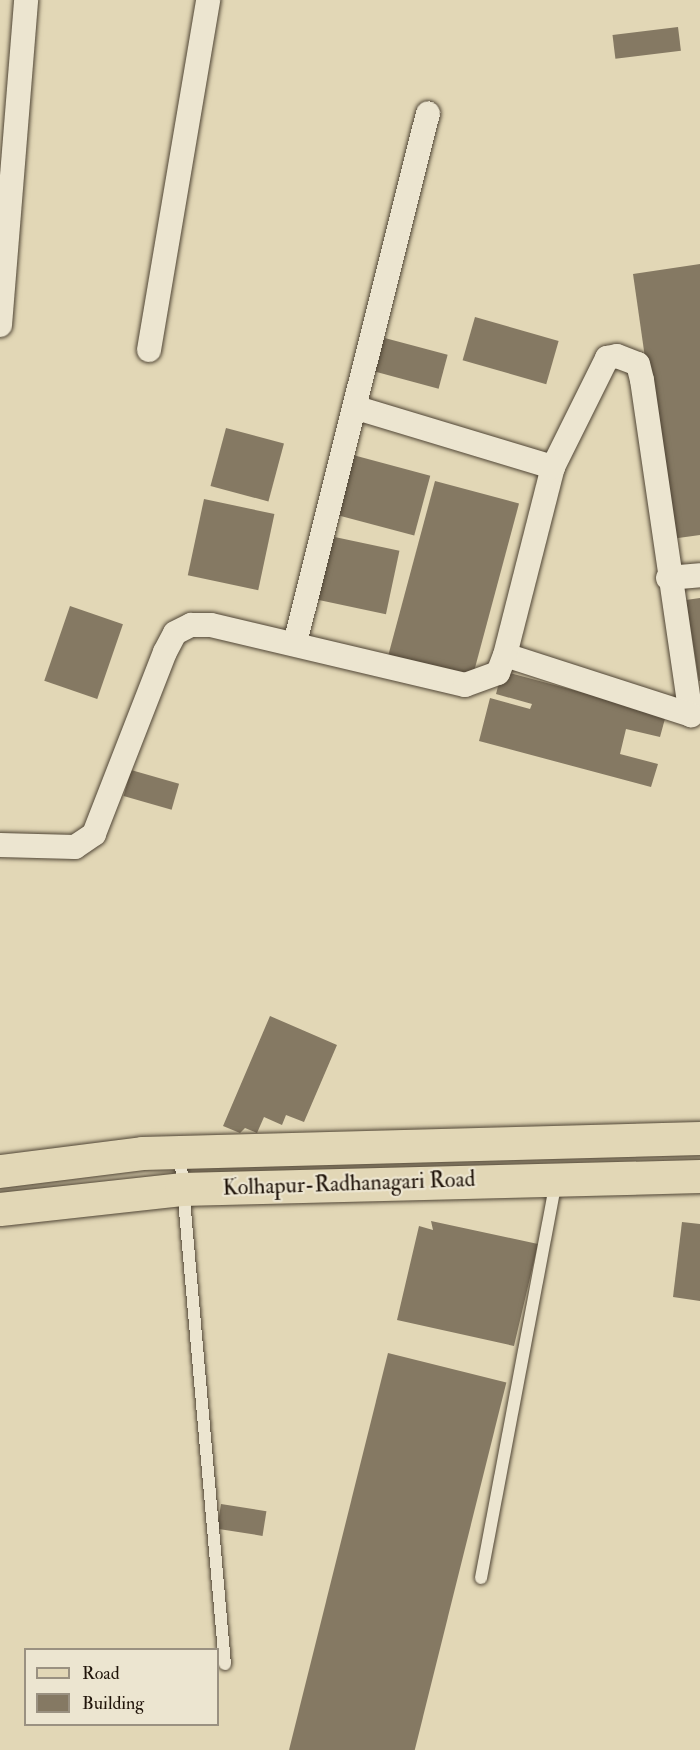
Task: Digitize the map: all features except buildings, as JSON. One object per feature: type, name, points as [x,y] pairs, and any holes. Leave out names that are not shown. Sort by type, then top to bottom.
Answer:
[{"type":"main road","points":[[0,1171],[104,1156],[180,1152],[700,1138]]},
{"type":"main road","name":"Kolhapur-Radhanagari Road","points":[[0,1209],[181,1190],[556,1178],[700,1176]]},
{"type":"street","points":[[0,325],[7,152],[26,0]]},
{"type":"street","points":[[149,350],[208,0]]},
{"type":"street","points":[[295,643],[357,408],[428,113]]},
{"type":"street","points":[[0,845],[75,847],[94,834],[175,633],[211,625],[465,685],[498,673],[505,655],[553,467],[606,358],[630,357],[638,364],[668,578],[691,715],[505,655]]},
{"type":"street","points":[[357,408],[553,467]]},
{"type":"street","points":[[668,578],[700,575]]},
{"type":"lane","points":[[180,1152],[181,1190],[225,1664]]},
{"type":"lane","points":[[482,1578],[556,1178]]}]
